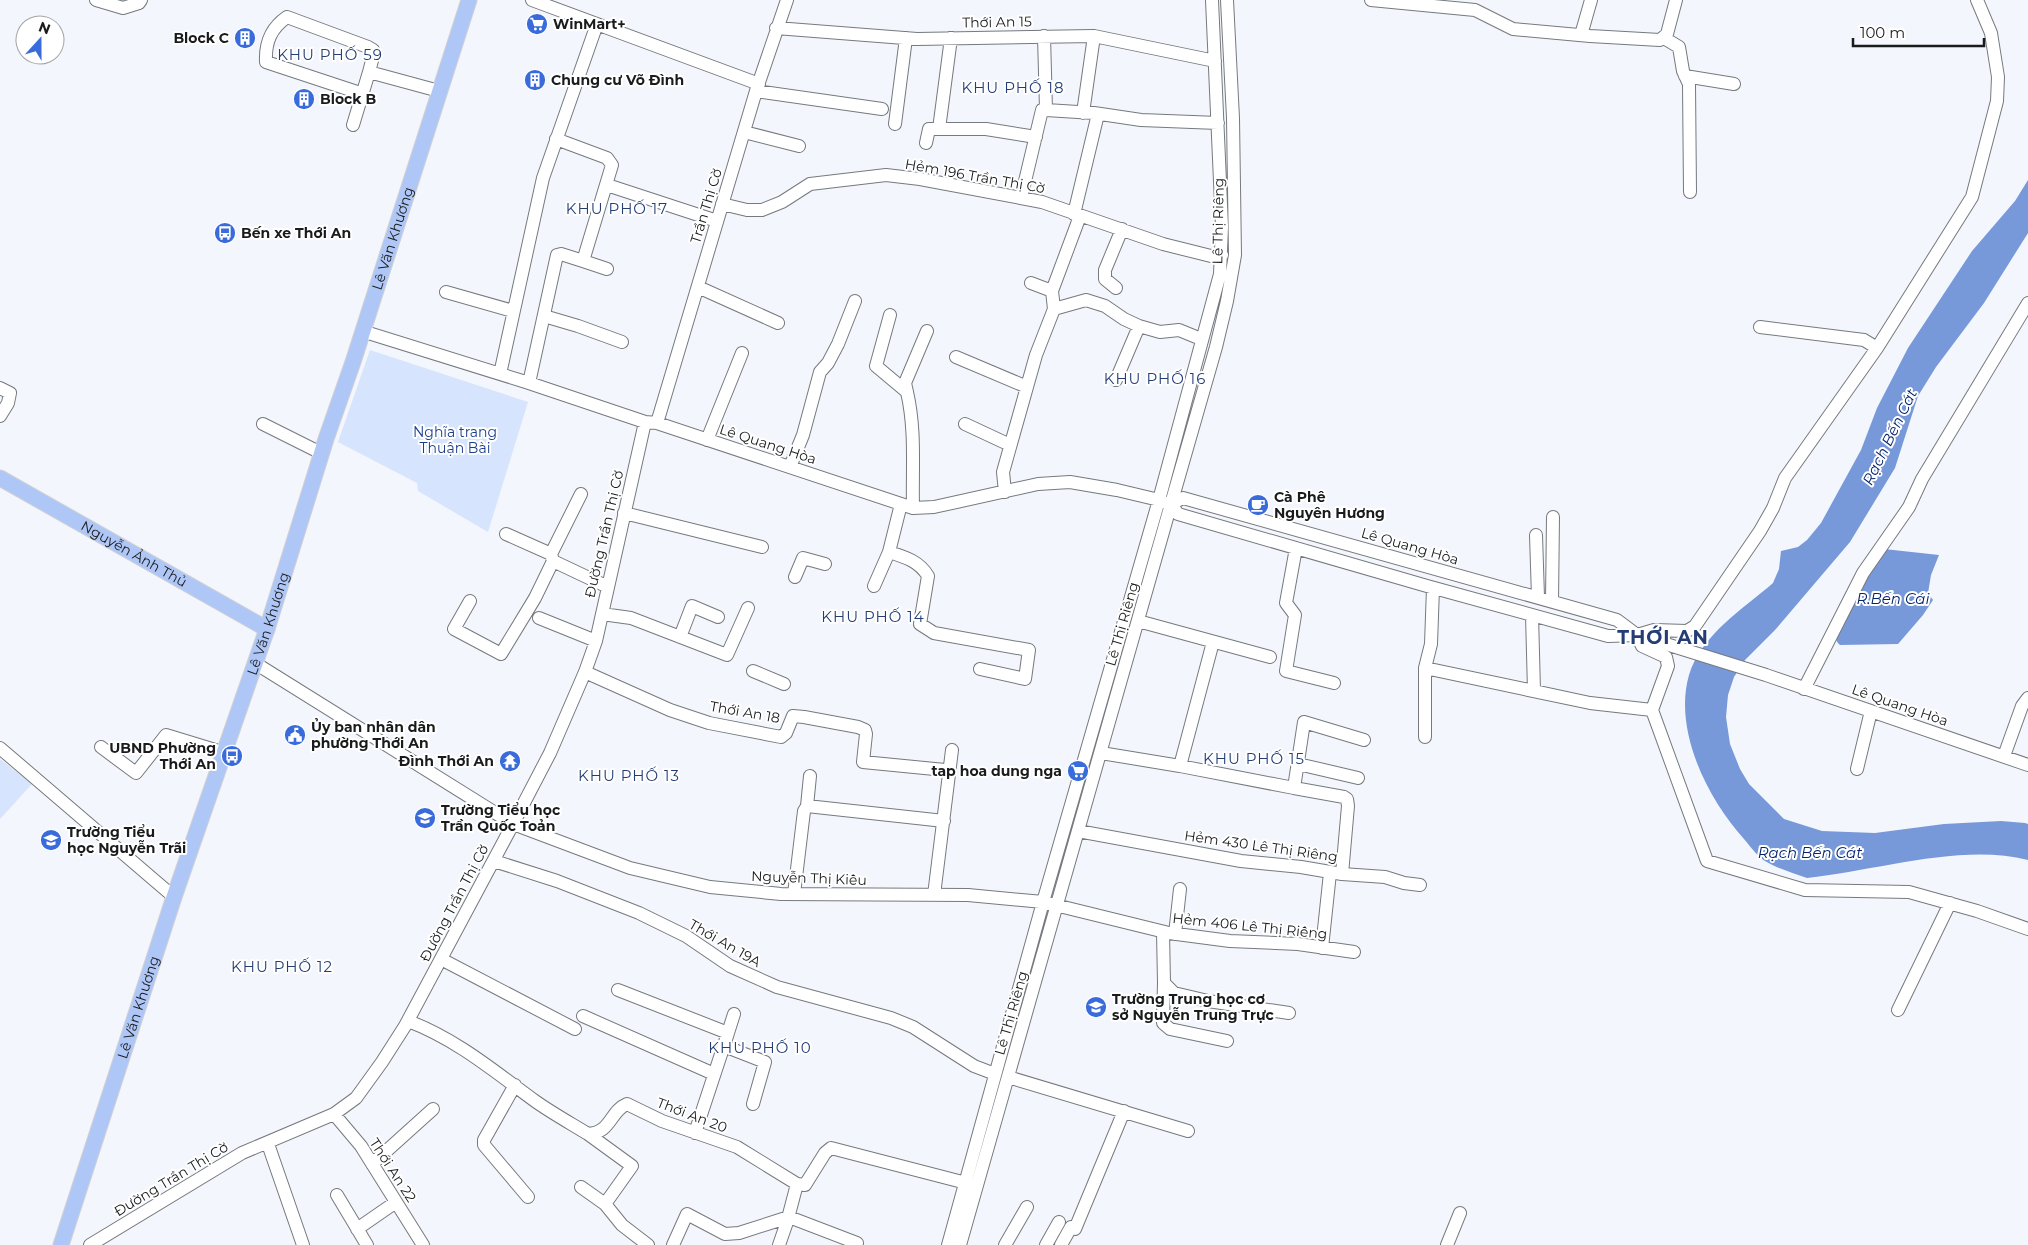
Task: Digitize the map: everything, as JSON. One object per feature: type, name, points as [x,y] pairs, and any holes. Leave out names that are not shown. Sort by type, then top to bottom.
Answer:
[{"type":"main road","name":"Lê Văn Khương","points":[[61,1245],[174,897],[266,630],[321,453],[469,0]]},
{"type":"main road","name":"Nguyễn Ảnh Thủ","points":[[0,478],[266,630]]},
{"type":"street","points":[[96,0],[123,8],[140,3],[141,0]]},
{"type":"street","points":[[532,0],[758,87],[882,109]]},
{"type":"street","name":"Trần Thị Cờ","points":[[651,422],[698,287],[776,28],[787,0]]},
{"type":"street","name":"Lê Thị Riêng","points":[[948,1245],[972,1185],[1008,1076],[1138,621],[1201,339],[1220,274],[1222,227],[1212,0]]},
{"type":"street","name":"Lê Thị Riêng","points":[[960,1245],[995,1074],[1043,902],[1165,502],[1216,347],[1227,301],[1234,262],[1234,118],[1227,0]]},
{"type":"street","points":[[1371,0],[1475,10],[1513,29],[1660,40],[1667,34],[1676,0]]},
{"type":"street","points":[[1581,35],[1591,0]]},
{"type":"street","points":[[1977,0],[1991,32],[1998,90],[1997,101],[1974,192],[1878,348],[1785,478],[1773,508],[1760,530],[1695,626],[1688,631],[1654,630],[1637,635],[1642,646],[1666,657],[1668,666],[1652,710],[1707,861],[1806,890],[1909,892],[2028,929]]},
{"type":"street","points":[[352,125],[364,94],[374,57],[373,50],[287,17],[276,25],[268,37],[266,62],[364,94]]},
{"type":"street","points":[[500,374],[543,178],[597,24]]},
{"type":"street","name":"Thới An 15","points":[[776,28],[906,38],[1094,36],[1215,62]]},
{"type":"street","points":[[1044,36],[1046,110]]},
{"type":"street","points":[[1083,113],[1094,36]]},
{"type":"street","points":[[895,124],[906,38]]},
{"type":"street","points":[[939,129],[951,38]]},
{"type":"street","points":[[1664,38],[1679,47],[1685,76],[1689,84],[1690,192]]},
{"type":"street","points":[[369,72],[440,91]]},
{"type":"street","points":[[1685,76],[1734,84]]},
{"type":"street","points":[[1021,198],[1042,110],[1098,114],[1142,120],[1218,123]]},
{"type":"street","points":[[1005,492],[1002,472],[1036,355],[1054,309],[1052,291],[1077,215],[1098,114]]},
{"type":"street","points":[[926,143],[929,129],[986,129],[1036,137]]},
{"type":"street","points":[[744,132],[799,146]]},
{"type":"street","points":[[556,139],[609,159],[612,165],[583,261]]},
{"type":"street","name":"Hẻm 196 Trần Thị Cờ","points":[[722,204],[747,210],[762,210],[782,202],[810,184],[886,175],[920,179],[1042,202],[1164,244],[1215,257],[1222,255]]},
{"type":"street","points":[[607,185],[717,221]]},
{"type":"street","points":[[1116,288],[1105,279],[1105,270],[1122,228]]},
{"type":"street","points":[[530,383],[557,255],[561,254],[607,269]]},
{"type":"street","points":[[1030,283],[1052,291]]},
{"type":"street","points":[[698,287],[778,323]]},
{"type":"street","points":[[446,292],[513,311]]},
{"type":"street","points":[[1054,309],[1086,300],[1105,306],[1124,319],[1139,326],[1160,332],[1179,330],[1201,339]]},
{"type":"street","points":[[790,467],[803,435],[820,372],[838,344],[855,301]]},
{"type":"street","points":[[1804,688],[1863,573],[1909,507],[1922,479],[2028,303]]},
{"type":"street","points":[[890,315],[876,366],[907,392]]},
{"type":"street","points":[[544,316],[622,342]]},
{"type":"street","points":[[1116,380],[1139,326]]},
{"type":"street","points":[[1760,326],[1864,340],[1878,348]]},
{"type":"street","name":"Lê Quang Hòa","points":[[362,331],[530,383],[907,506],[934,507],[1038,484],[1070,482],[1117,490],[1165,502],[1184,498],[1618,620],[1637,635]]},
{"type":"street","points":[[874,586],[907,506],[914,437],[905,383],[927,331]]},
{"type":"street","points":[[707,440],[742,353]]},
{"type":"street","points":[[956,357],[1027,387]]},
{"type":"street","points":[[0,416],[8,403],[5,390]]},
{"type":"street","name":"Đường Trần Thị Cờ","points":[[90,1245],[242,1153],[268,1144],[334,1114],[356,1098],[382,1062],[408,1021],[494,861],[550,753],[585,672],[596,641],[624,513],[651,422]]},
{"type":"street","points":[[264,424],[321,453]]},
{"type":"street","points":[[965,424],[1010,445]]},
{"type":"street","points":[[470,601],[454,629],[501,654],[534,598],[581,494]]},
{"type":"street","name":"Lê Quang Hòa","points":[[1165,502],[1178,514],[1434,588],[1608,636],[1637,635],[1654,640],[1804,688],[2028,765]]},
{"type":"street","points":[[624,513],[762,547]]},
{"type":"street","points":[[1552,601],[1553,518]]},
{"type":"street","points":[[506,534],[608,587]]},
{"type":"street","points":[[1536,535],[1538,597]]},
{"type":"street","points":[[1296,548],[1286,603],[1295,615],[1286,671],[1334,683]]},
{"type":"street","points":[[889,552],[911,559],[923,568],[928,576],[920,624],[934,633],[1029,650],[1025,679],[980,669]]},
{"type":"street","points":[[795,577],[803,558],[825,564]]},
{"type":"street","points":[[1425,737],[1425,668],[1431,644],[1434,588]]},
{"type":"street","points":[[680,637],[692,606],[718,617]]},
{"type":"street","points":[[602,614],[631,618],[727,655],[748,608]]},
{"type":"street","points":[[1532,615],[1534,691]]},
{"type":"street","points":[[539,618],[596,641]]},
{"type":"street","points":[[1138,621],[1270,657]]},
{"type":"street","points":[[1180,766],[1213,642]]},
{"type":"street","name":"Nguyễn Thị Kiêu","points":[[255,663],[513,824],[630,868],[710,886],[794,894],[968,895],[1057,905]]},
{"type":"street","points":[[1425,668],[1590,703],[1652,710]]},
{"type":"street","points":[[753,671],[784,684]]},
{"type":"street","name":"Thới An 18","points":[[585,672],[670,710],[709,723],[781,736],[786,733],[793,716],[858,727],[865,730],[866,734],[863,762],[945,770],[948,774]]},
{"type":"street","points":[[2004,756],[2022,706],[2028,698]]},
{"type":"street","points":[[1857,769],[1871,711]]},
{"type":"street","points":[[1101,753],[1294,788],[1304,722],[1364,740]]},
{"type":"street","points":[[101,747],[136,773],[166,735],[225,753]]},
{"type":"street","points":[[0,748],[174,897]]},
{"type":"street","points":[[934,895],[952,750]]},
{"type":"street","points":[[1298,764],[1358,778]]},
{"type":"street","points":[[794,894],[810,776]]},
{"type":"street","name":"Hẻm 430 Lê Thị Riêng","points":[[1078,831],[1242,861],[1301,867],[1336,873],[1348,799],[1294,788]]},
{"type":"street","points":[[806,806],[944,821]]},
{"type":"street","name":"Thới An 19A","points":[[494,861],[557,881],[639,913],[686,936],[730,966],[776,987],[891,1018],[913,1027],[974,1066],[995,1074]]},
{"type":"street","points":[[1322,948],[1336,873],[1385,877],[1404,883],[1420,885]]},
{"type":"street","points":[[1180,889],[1169,933],[1164,983],[1163,1024],[1170,1029],[1227,1041]]},
{"type":"street","points":[[1898,1010],[1950,904]]},
{"type":"street","name":"Hẻm 406 Lê Thị Riêng","points":[[1057,905],[1169,933],[1230,941],[1298,944],[1354,952]]},
{"type":"street","points":[[441,959],[575,1029]]},
{"type":"street","points":[[1164,983],[1174,993],[1208,1001],[1289,1013]]},
{"type":"street","points":[[618,990],[728,1033]]},
{"type":"street","points":[[695,1133],[734,1014]]},
{"type":"street","points":[[583,1016],[714,1074]]},
{"type":"street","points":[[408,1021],[428,1029],[464,1049],[536,1102],[588,1134],[632,1166],[604,1204]]},
{"type":"street","points":[[724,1046],[765,1062],[753,1104]]},
{"type":"street","points":[[1008,1076],[1188,1131]]},
{"type":"street","points":[[514,1085],[484,1140],[484,1144],[528,1197]]},
{"type":"street","name":"Thới An 20","points":[[588,1134],[598,1133],[627,1104],[662,1121],[737,1147],[797,1184]]},
{"type":"street","points":[[372,1164],[433,1109]]},
{"type":"street","points":[[1061,1245],[1073,1228],[1124,1111]]},
{"type":"street","name":"Thới An 22","points":[[334,1114],[361,1146],[424,1245]]},
{"type":"street","points":[[268,1144],[303,1245]]},
{"type":"street","points":[[779,1245],[789,1217],[797,1184],[805,1185],[825,1153],[831,1148],[972,1185]]},
{"type":"street","points":[[581,1187],[604,1204],[622,1225],[648,1245]]},
{"type":"street","points":[[337,1194],[366,1245]]},
{"type":"street","points":[[357,1229],[396,1202]]},
{"type":"street","points":[[1005,1245],[1027,1208]]},
{"type":"street","points":[[1447,1245],[1460,1213]]},
{"type":"street","points":[[673,1245],[687,1214],[725,1234],[740,1233],[789,1217],[857,1243]]},
{"type":"street","points":[[1046,1245],[1059,1222]]},
{"type":"green space","name":"Nghĩa trang Thuận Bài","points":[[370,350],[528,402],[488,532],[418,491],[417,483],[338,442]]},
{"type":"green space","points":[[0,759],[32,784],[0,819]]},
{"type":"water","name":"Rạch Bến Cát","points":[[2028,180],[2028,233],[1984,303],[1936,367],[1918,396],[1895,468],[1850,542],[1775,630],[1745,660],[1734,677],[1728,695],[1726,717],[1730,744],[1740,769],[1749,784],[1784,819],[1822,831],[1875,833],[1944,824],[2001,821],[2025,823],[2028,824],[2028,860],[2002,856],[1947,856],[1807,878],[1780,869],[1762,859],[1731,823],[1718,804],[1697,763],[1686,719],[1685,696],[1689,675],[1703,647],[1713,635],[1736,613],[1773,583],[1779,569],[1781,551],[1798,547],[1807,540],[1821,523],[1861,450],[1877,408],[1908,348],[1972,251],[2015,201]]},
{"type":"water","name":"R.Bến Cái","points":[[1884,549],[1939,555],[1931,575],[1928,593],[1933,600],[1923,615],[1898,644],[1840,645],[1836,638],[1838,626]]},
{"type":"place","name":"WinMart+","points":[[537,24]]},
{"type":"place","name":"Block C","points":[[245,38]]},
{"type":"place","name":"Chung cư Võ Đình","points":[[535,80]]},
{"type":"place","name":"Block B","points":[[304,99]]},
{"type":"place","name":"Bến xe Thới An","points":[[225,233]]},
{"type":"place","name":"Cà Phê Nguyên Hương","points":[[1258,505]]},
{"type":"place","name":"Ủy ban nhân dân phường Thới An","points":[[295,735]]},
{"type":"place","name":"UBND Phường Thới An","points":[[232,756]]},
{"type":"place","name":"Đình Thới An","points":[[510,761]]},
{"type":"place","name":"tap hoa dung nga","points":[[1078,771]]},
{"type":"place","name":"Trường Tiểu học Trần Quốc Toản","points":[[425,818]]},
{"type":"place","name":"Trường Tiểu học Nguyễn Trãi","points":[[51,840]]},
{"type":"place","name":"Trường Trung học cơ sở Nguyễn Trung Trực","points":[[1096,1007]]},
{"type":"district","name":"KHU PHỐ 59","points":[[330,55]]},
{"type":"district","name":"KHU PHỐ 18","points":[[1013,88]]},
{"type":"district","name":"KHU PHỐ 17","points":[[617,209]]},
{"type":"district","name":"KHU PHỐ 16","points":[[1155,379]]},
{"type":"district","name":"KHU PHỐ 14","points":[[873,617]]},
{"type":"district","name":"THỚI AN","points":[[1663,637]]},
{"type":"district","name":"KHU PHỐ 15","points":[[1254,759]]},
{"type":"district","name":"KHU PHỐ 13","points":[[629,776]]},
{"type":"district","name":"KHU PHỐ 12","points":[[282,967]]},
{"type":"district","name":"KHU PHỐ 10","points":[[760,1048]]}]
